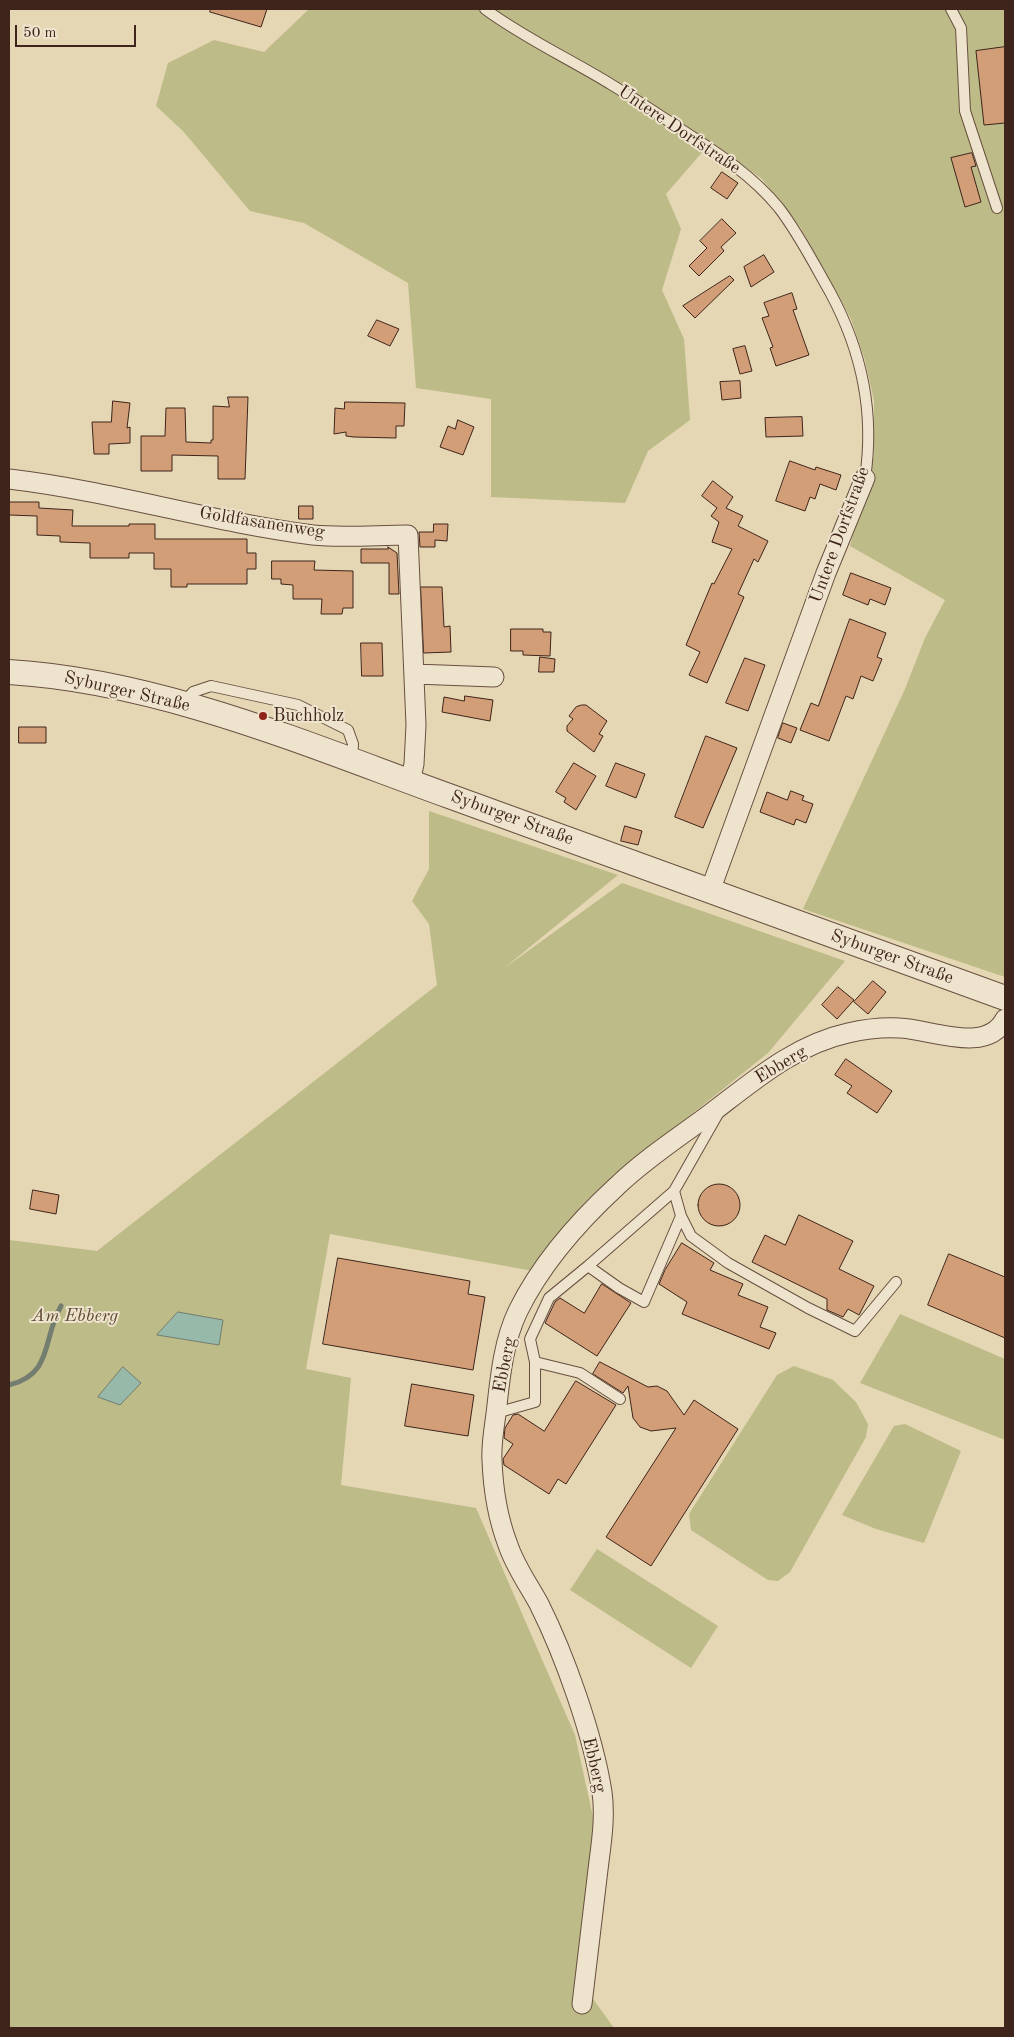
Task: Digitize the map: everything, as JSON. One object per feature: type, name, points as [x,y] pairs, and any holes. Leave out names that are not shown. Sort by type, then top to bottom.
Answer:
[{"type":"street","name":"Untere Dorfstraße","points":[[710,891],[826,573],[865,478]]},
{"type":"street","name":"Goldfasanenweg","points":[[9,479],[62,486],[248,524],[315,535],[408,535],[415,674],[414,764],[410,782]]},
{"type":"street","name":"Syburger Straße","points":[[9,672],[66,677],[183,704],[352,761],[1005,998]]},
{"type":"street","points":[[415,674],[494,676]]},
{"type":"street","name":"Ebberg","points":[[582,2004],[602,1835],[602,1793],[572,1683],[539,1605],[508,1545],[498,1506],[492,1461],[496,1413],[506,1351],[518,1311],[534,1283],[558,1249],[617,1186],[655,1154],[772,1066],[811,1046],[844,1034],[879,1028],[904,1028],[966,1039],[994,1032],[1002,1026],[1005,1019]]},
{"type":"lane","name":"Untere Dorfstraße","points":[[485,9],[503,22],[612,85],[733,163],[778,208],[803,243],[846,321],[859,361],[867,400],[869,455],[865,478]]},
{"type":"lane","points":[[952,9],[961,28],[965,111],[997,208]]},
{"type":"lane","points":[[183,704],[193,692],[211,686],[298,705],[348,730],[354,744],[352,761]]},
{"type":"lane","points":[[496,1413],[535,1402],[536,1362],[530,1339],[548,1298],[588,1266],[674,1191],[725,1103]]},
{"type":"lane","points":[[674,1191],[681,1216],[691,1236],[728,1263],[808,1308],[854,1330],[896,1282]]},
{"type":"lane","points":[[588,1266],[619,1288],[644,1302],[681,1216]]},
{"type":"lane","points":[[536,1362],[580,1373],[620,1399]]},
{"type":"green space","points":[[309,9],[1005,9],[1005,977],[803,909],[905,689],[925,638],[945,600],[850,546],[874,456],[874,401],[865,360],[851,319],[800,227],[762,179],[711,142],[666,194],[681,229],[662,290],[684,339],[690,420],[648,451],[625,503],[491,497],[491,399],[416,388],[408,283],[304,223],[250,211],[183,131],[156,106],[168,63],[214,40],[264,52]]},
{"type":"green space","name":"Am Ebberg","points":[[429,811],[618,875],[503,969],[622,883],[845,961],[768,1053],[618,1173],[533,1271],[330,1234],[306,1369],[351,1378],[341,1485],[476,1508],[575,1735],[595,1826],[591,1996],[614,2028],[9,2028],[9,1240],[97,1251],[437,985],[429,924],[412,901],[429,869]]},
{"type":"green space","points":[[900,1314],[1005,1359],[1005,1440],[860,1383]]},
{"type":"green space","points":[[794,1366],[833,1380],[856,1402],[868,1424],[866,1437],[790,1572],[778,1581],[768,1580],[691,1530],[689,1514],[777,1375]]},
{"type":"green space","points":[[905,1424],[961,1451],[924,1543],[876,1529],[842,1515],[894,1426]]},
{"type":"green space","points":[[597,1549],[718,1626],[691,1668],[570,1590]]},
{"type":"shaded area","points":[[178,1312],[223,1320],[219,1345],[157,1335]]},
{"type":"shaded area","points":[[123,1367],[141,1383],[120,1405],[98,1397]]},
{"type":"building","points":[[211,9],[267,9],[261,27],[210,12]]},
{"type":"building","points":[[1005,47],[1005,123],[984,125],[976,51]]},
{"type":"building","points":[[972,153],[976,166],[971,167],[981,202],[965,207],[951,158]]},
{"type":"building","points":[[722,172],[738,183],[727,199],[711,188]]},
{"type":"building","points":[[722,219],[736,233],[721,247],[724,251],[699,276],[689,266],[707,248],[700,241]]},
{"type":"building","points":[[764,255],[774,272],[751,287],[744,267]]},
{"type":"building","points":[[730,276],[734,280],[695,318],[683,306]]},
{"type":"building","points":[[792,293],[797,309],[793,310],[809,355],[776,366],[770,348],[773,347],[762,318],[769,316],[764,303]]},
{"type":"building","points":[[377,320],[399,329],[390,346],[368,336]]},
{"type":"building","points":[[745,346],[752,371],[740,374],[733,349]]},
{"type":"building","points":[[740,381],[741,398],[722,400],[720,382]]},
{"type":"building","points":[[228,397],[248,397],[245,479],[218,479],[218,456],[172,455],[172,471],[141,471],[141,436],[165,436],[166,408],[185,408],[186,442],[211,443],[211,440],[213,440],[213,406],[229,407]]},
{"type":"building","points":[[113,401],[130,403],[127,428],[130,427],[130,443],[109,444],[109,454],[94,454],[92,422],[111,422]]},
{"type":"building","points":[[345,402],[405,403],[404,426],[396,426],[396,438],[354,437],[346,436],[346,432],[334,434],[335,408],[344,409]]},
{"type":"building","points":[[802,417],[803,436],[766,437],[765,418]]},
{"type":"building","points":[[458,420],[474,427],[463,455],[440,447],[448,426],[455,429]]},
{"type":"building","points":[[790,461],[815,470],[816,467],[841,475],[836,490],[820,484],[815,499],[810,497],[805,511],[776,501]]},
{"type":"building","points":[[713,481],[733,497],[726,508],[743,516],[738,526],[768,541],[758,562],[754,559],[738,594],[744,597],[707,683],[689,675],[700,652],[686,645],[712,583],[714,584],[732,549],[712,542],[719,522],[711,516],[717,508],[702,496]]},
{"type":"building","points":[[9,502],[39,502],[39,508],[73,510],[72,526],[155,524],[155,539],[247,539],[247,553],[256,553],[256,569],[247,569],[247,584],[187,584],[187,587],[171,587],[171,569],[154,569],[154,553],[129,553],[129,558],[90,558],[90,543],[60,542],[60,536],[37,535],[37,516],[9,515]]},
{"type":"building","points":[[299,506],[313,506],[313,519],[299,519]]},
{"type":"building","points":[[434,524],[448,524],[447,541],[435,540],[435,547],[420,547],[419,532],[433,532]]},
{"type":"building","points":[[388,547],[397,553],[399,594],[389,594],[389,563],[361,563],[361,549],[388,549]]},
{"type":"building","points":[[272,561],[315,561],[314,570],[353,571],[353,608],[343,608],[342,614],[321,614],[322,599],[293,599],[293,585],[281,584],[281,579],[272,579]]},
{"type":"building","points":[[851,573],[891,588],[885,605],[870,599],[868,605],[843,595]]},
{"type":"building","points":[[421,587],[442,587],[444,627],[450,626],[451,652],[424,653]]},
{"type":"building","points":[[850,619],[886,633],[877,657],[882,659],[873,681],[861,676],[853,699],[846,696],[829,741],[800,730],[811,703],[818,706]]},
{"type":"building","points":[[511,629],[543,629],[543,632],[551,632],[550,656],[523,655],[523,651],[511,651]]},
{"type":"building","points":[[361,643],[382,643],[383,676],[362,676]]},
{"type":"building","points":[[540,657],[555,659],[554,672],[539,672]]},
{"type":"building","points":[[745,658],[765,665],[748,711],[726,703]]},
{"type":"building","points":[[465,696],[493,700],[490,721],[442,712],[444,697],[464,701]]},
{"type":"building","points":[[586,705],[607,721],[599,734],[603,736],[594,752],[567,731],[567,726],[573,719],[569,716],[576,707]]},
{"type":"building","points":[[783,723],[797,728],[791,743],[778,738]]},
{"type":"building","points":[[19,727],[46,727],[46,743],[19,743]]},
{"type":"building","points":[[706,736],[737,748],[703,828],[675,817]]},
{"type":"building","points":[[574,763],[596,776],[576,810],[564,802],[566,798],[556,792]]},
{"type":"building","points":[[616,763],[645,774],[636,798],[606,786]]},
{"type":"building","points":[[791,791],[804,796],[802,800],[813,804],[806,823],[796,819],[794,825],[760,812],[767,792],[787,800]]},
{"type":"building","points":[[625,826],[642,831],[638,845],[621,841]]},
{"type":"building","points":[[873,981],[886,992],[868,1014],[854,1002]]},
{"type":"building","points":[[838,987],[854,1000],[837,1019],[822,1005]]},
{"type":"building","points":[[846,1059],[892,1091],[877,1113],[847,1093],[852,1086],[835,1075]]},
{"type":"building","points":[[723,1184],[731,1187],[737,1193],[740,1205],[737,1217],[731,1223],[715,1226],[707,1223],[701,1217],[698,1201],[701,1193],[707,1187]]},
{"type":"building","points":[[33,1190],[59,1195],[56,1214],[30,1209]]},
{"type":"building","points":[[799,1215],[853,1241],[839,1269],[874,1286],[859,1315],[848,1309],[843,1317],[827,1310],[827,1299],[752,1262],[765,1235],[785,1245]]},
{"type":"building","points":[[682,1243],[714,1263],[710,1270],[743,1284],[738,1295],[768,1307],[760,1327],[776,1333],[769,1349],[682,1314],[687,1302],[659,1284],[665,1270]]},
{"type":"building","points":[[949,1254],[1005,1277],[1005,1338],[928,1305]]},
{"type":"building","points":[[338,1258],[470,1281],[468,1294],[485,1297],[473,1370],[323,1344]]},
{"type":"building","points":[[602,1284],[631,1303],[597,1356],[545,1323],[555,1302],[560,1298],[584,1313]]},
{"type":"building","points":[[600,1362],[648,1387],[657,1386],[667,1391],[684,1415],[694,1400],[738,1429],[651,1566],[606,1537],[676,1428],[651,1431],[640,1427],[633,1418],[628,1386],[623,1393],[593,1374]]},
{"type":"building","points":[[576,1381],[616,1405],[566,1484],[558,1479],[549,1494],[504,1465],[503,1459],[513,1444],[504,1438],[505,1428],[513,1415],[518,1414],[544,1431]]},
{"type":"building","points":[[412,1384],[474,1395],[468,1436],[405,1426]]},
{"type":"waterway","points":[[9,1385],[23,1380],[33,1373],[40,1364],[55,1318],[61,1306]]},
{"type":"place","name":"Buchholz","points":[[263,716]]}]
